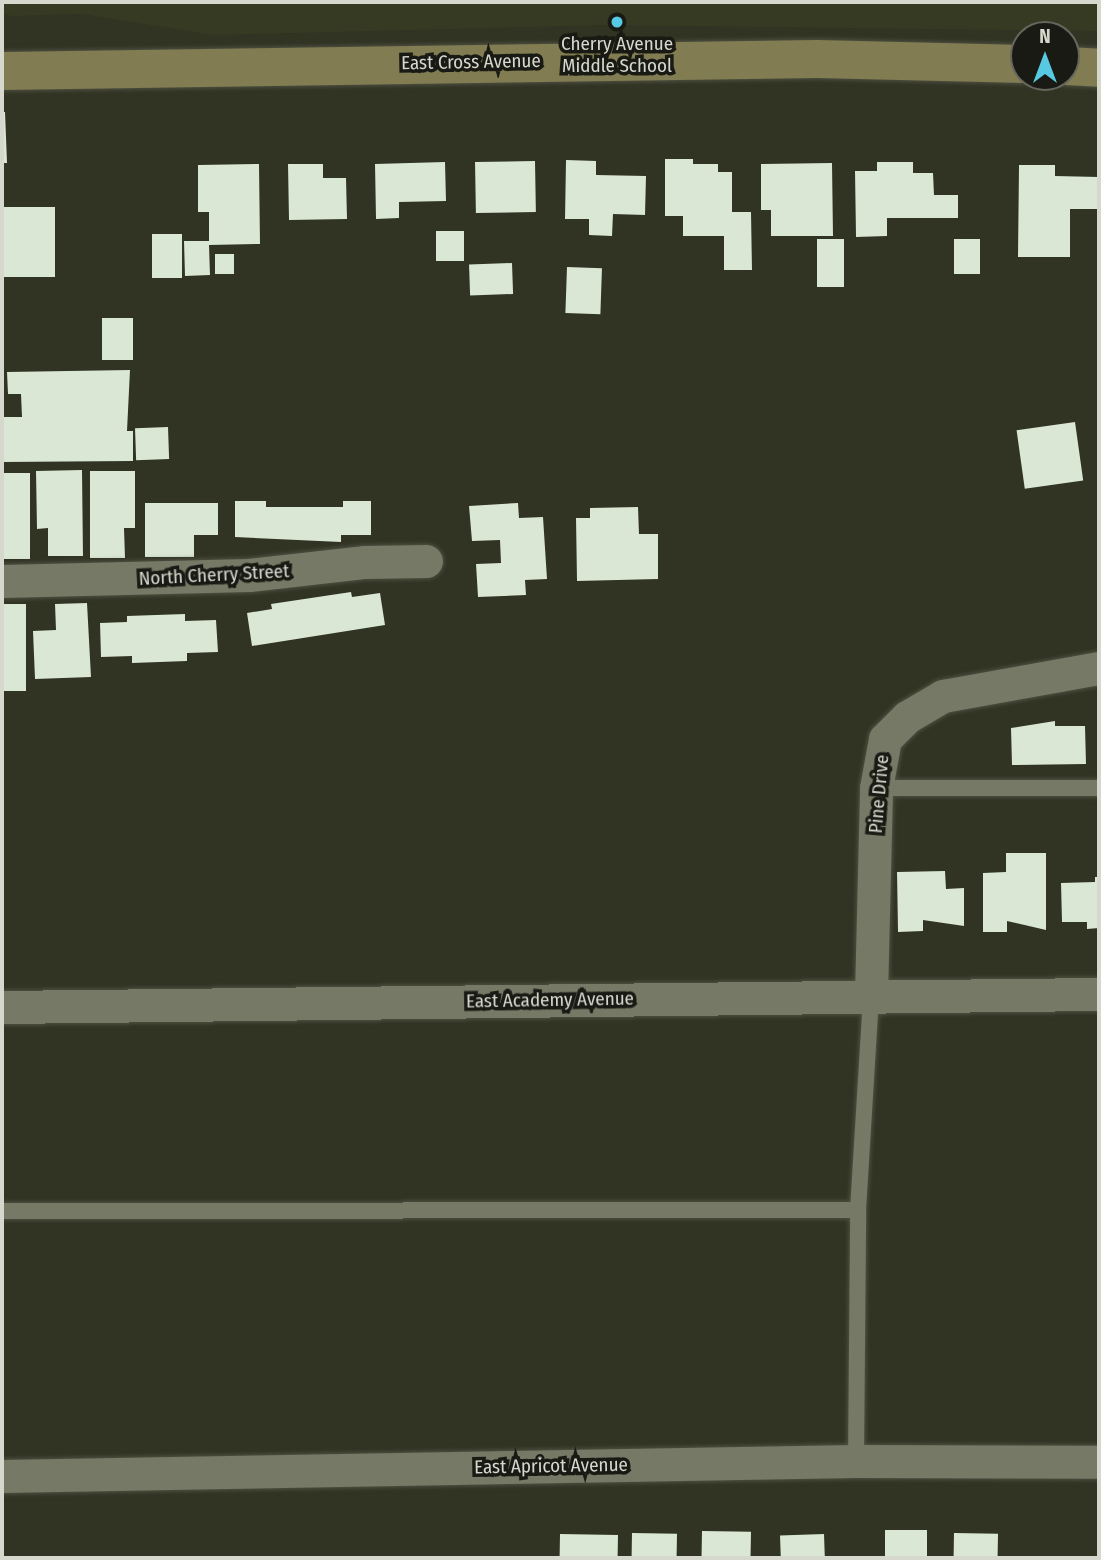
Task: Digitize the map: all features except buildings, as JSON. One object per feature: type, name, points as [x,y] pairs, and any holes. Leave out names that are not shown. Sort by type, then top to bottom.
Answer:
[{"type":"street","name":"East Cross Avenue","points":[[2,71],[817,59],[1010,64]]},
{"type":"street","points":[[1080,67],[1099,68]]},
{"type":"street","name":"North Cherry Street","points":[[2,581],[249,575],[365,562],[426,561]]},
{"type":"street","name":"Pine Drive","points":[[872,996],[876,788],[885,739],[907,717],[943,696],[1099,667]]},
{"type":"street","name":"East Academy Avenue","points":[[2,1007],[1099,994]]},
{"type":"street","name":"East Apricot Avenue","points":[[2,1476],[856,1461],[1099,1462]]},
{"type":"lane","points":[[876,788],[1099,788]]},
{"type":"lane","points":[[856,1461],[858,1210],[872,996]]},
{"type":"lane","points":[[2,1211],[858,1210]]},
{"type":"shaded area","name":"Cherry Avenue Middle School","points":[[2,2],[1099,2],[1099,31],[1080,31],[1080,21],[1010,21],[1010,30],[606,25],[213,35],[82,14],[12,16],[2,13]]},
{"type":"place","name":"Cherry Avenue Middle School","points":[[617,22]]}]
